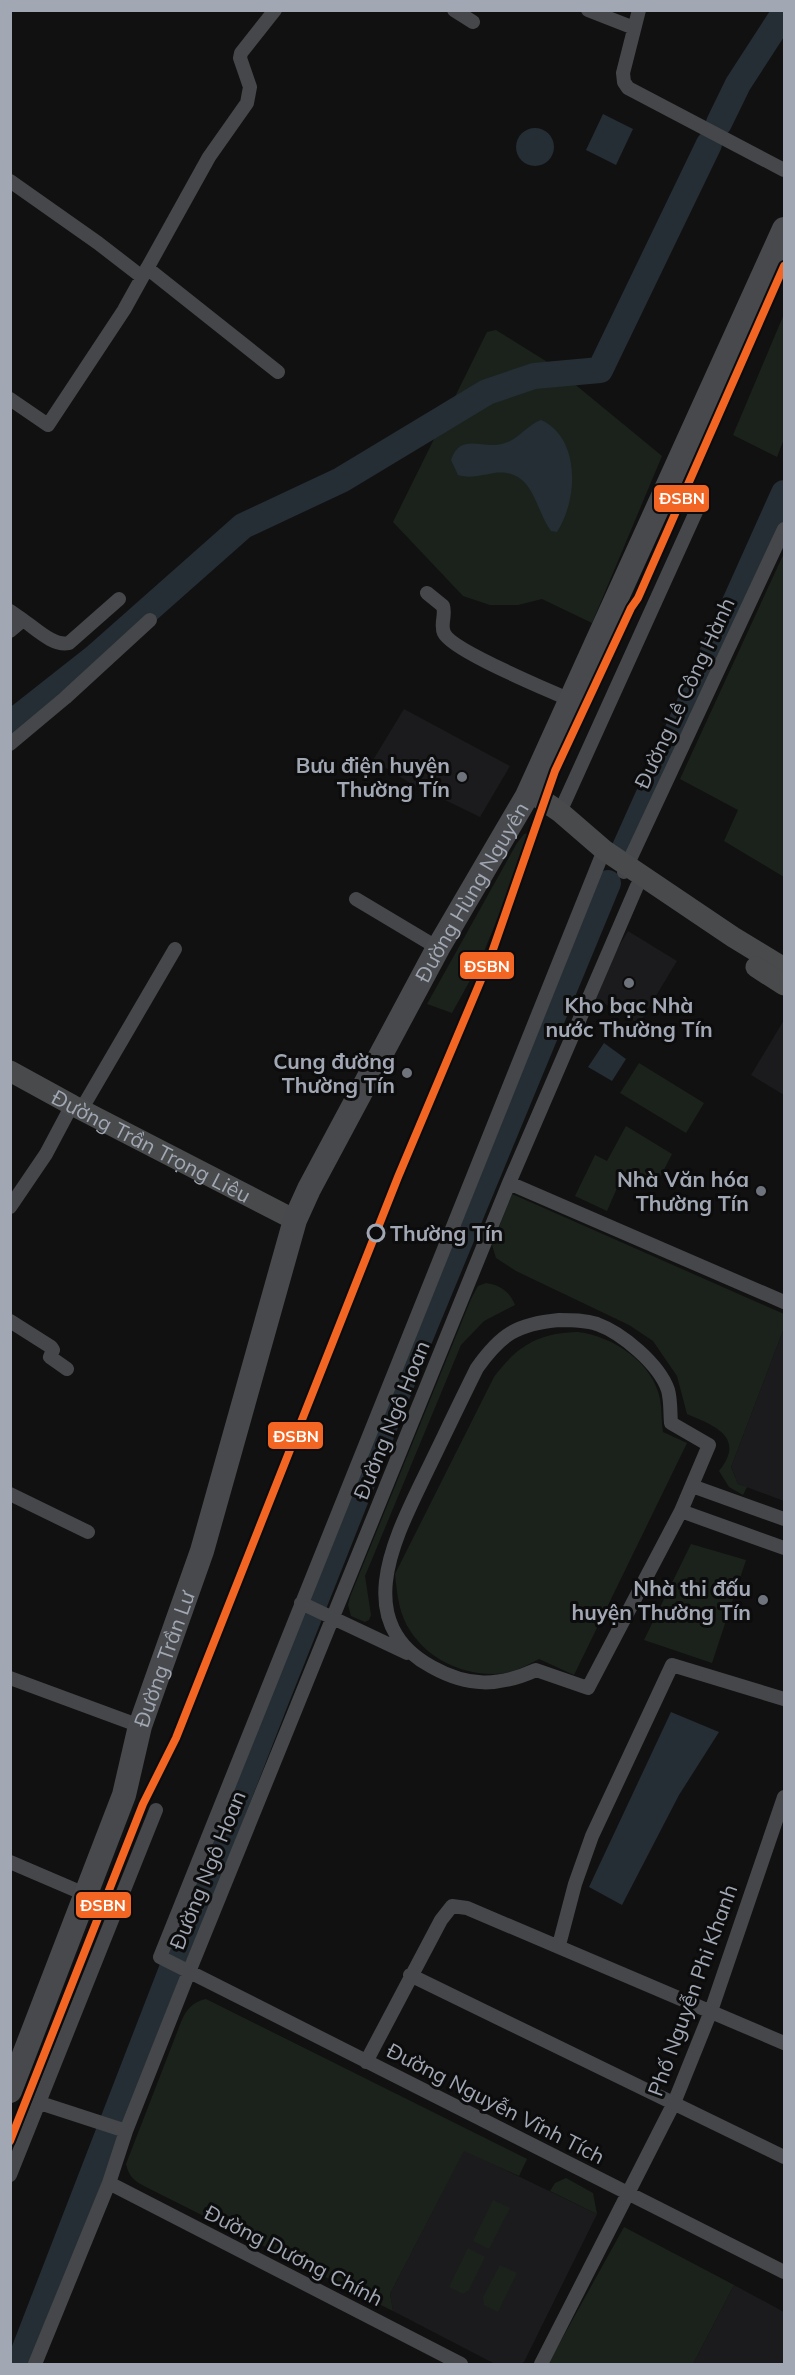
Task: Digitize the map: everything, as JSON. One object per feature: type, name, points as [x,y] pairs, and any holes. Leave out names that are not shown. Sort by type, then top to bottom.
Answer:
[{"type":"highway","name":"Đường Hùng Nguyên","points":[[295,1220],[309,1189],[438,948],[529,791],[784,229]]},
{"type":"highway","name":"Đường Trần Lư","points":[[10,2091],[124,1795],[140,1726],[202,1551],[295,1220]]},
{"type":"main road","points":[[529,791],[560,812],[629,875],[728,949],[784,985]]},
{"type":"main road","points":[[629,875],[784,968]]},
{"type":"main road","name":"Đường Trần Trọng Liêu","points":[[10,1071],[76,1108],[295,1220]]},
{"type":"street","points":[[10,399],[48,425],[124,310],[209,157],[250,98],[250,87],[240,58],[241,53],[275,10]]},
{"type":"street","points":[[454,10],[473,22]]},
{"type":"street","points":[[588,10],[634,28]]},
{"type":"street","points":[[639,10],[623,73],[624,82],[628,88],[784,170]]},
{"type":"street","points":[[10,181],[98,243],[145,272],[278,372]]},
{"type":"street","points":[[560,812],[700,502]]},
{"type":"street","name":"Đường Lê Công Hành","points":[[629,875],[784,529]]},
{"type":"street","points":[[427,593],[443,606],[444,634],[453,643],[475,656],[570,700]]},
{"type":"street","points":[[10,611],[64,645],[77,637],[119,599]]},
{"type":"street","points":[[10,631],[23,620]]},
{"type":"street","points":[[10,744],[65,698],[150,620]]},
{"type":"street","points":[[417,1658],[405,1648],[388,1614],[385,1600],[385,1577],[389,1558],[406,1515],[477,1368],[490,1349],[502,1337],[518,1328],[542,1321],[581,1321],[598,1325],[641,1352],[667,1388],[671,1423],[709,1445],[681,1511],[588,1688],[536,1670],[518,1678],[501,1681],[467,1682],[452,1677],[302,1603],[604,850]]},
{"type":"street","name":"Đường Ngô Hoan","points":[[35,2364],[109,2183],[118,2128],[188,1972],[333,1617],[509,1183],[629,875]]},
{"type":"street","points":[[356,899],[438,948]]},
{"type":"street","points":[[10,1207],[76,1108],[175,949]]},
{"type":"street","points":[[509,1183],[784,1302]]},
{"type":"street","points":[[10,1322],[51,1347],[53,1350],[50,1357],[68,1369]]},
{"type":"street","points":[[692,1486],[784,1519]]},
{"type":"street","points":[[10,1494],[88,1532]]},
{"type":"street","points":[[681,1511],[784,1548]]},
{"type":"street","name":"Đường Nguyễn Vĩnh Tích","points":[[302,1603],[160,1957],[784,2272]]},
{"type":"street","points":[[559,1945],[575,1884],[592,1836],[672,1665],[784,1699]]},
{"type":"street","points":[[10,1678],[140,1726]]},
{"type":"street","name":"Phố Nguyễn Phi Khanh","points":[[541,2364],[674,2103],[711,2011],[784,1797]]},
{"type":"street","points":[[10,2175],[156,1810]]},
{"type":"street","points":[[10,1862],[87,1895]]},
{"type":"street","points":[[366,2062],[410,1975],[441,1920],[452,1906],[467,1908],[559,1945],[784,2043]]},
{"type":"street","points":[[410,1975],[784,2157]]},
{"type":"street","points":[[40,2103],[118,2128]]},
{"type":"street","name":"Đường Dương Chính","points":[[109,2183],[461,2364]]},
{"type":"shaded area","points":[[603,114],[633,129],[616,165],[586,150]]},
{"type":"shaded area","points":[[535,128],[549,133],[554,147],[549,161],[535,166],[521,161],[516,147],[521,133]]},
{"type":"shaded area","points":[[784,314],[784,439],[777,457],[733,435]]},
{"type":"shaded area","points":[[496,330],[549,363],[662,456],[592,623],[542,599],[518,605],[490,605],[463,596],[393,522],[487,332]]},
{"type":"shaded area","points":[[541,420],[554,429],[563,441],[572,471],[569,504],[557,532],[551,531],[531,492],[517,477],[507,473],[472,477],[458,475],[451,460],[455,451],[461,446],[505,443]]},
{"type":"shaded area","points":[[784,553],[784,877],[724,841],[738,810],[680,779]]},
{"type":"shaded area","points":[[404,709],[510,766],[480,817],[410,783],[373,760]]},
{"type":"shaded area","points":[[529,833],[527,846],[478,966],[452,1013],[427,1004],[517,843],[524,834]]},
{"type":"shaded area","points":[[628,931],[677,961],[639,1024],[590,995]]},
{"type":"shaded area","points":[[784,1020],[784,1095],[751,1075]]},
{"type":"shaded area","points":[[604,1043],[626,1059],[612,1081],[588,1067]]},
{"type":"shaded area","points":[[639,1063],[704,1103],[686,1133],[620,1093]]},
{"type":"shaded area","points":[[626,1126],[672,1154],[655,1187],[624,1172],[607,1211],[575,1196],[595,1155],[607,1161]]},
{"type":"shaded area","points":[[512,1194],[784,1314],[784,1328],[731,1467],[738,1484],[747,1487],[743,1495],[729,1487],[719,1471],[727,1459],[729,1449],[724,1434],[708,1423],[687,1414],[677,1376],[653,1341],[629,1325],[516,1271],[496,1258],[492,1245]]},
{"type":"shaded area","points":[[486,1283],[504,1290],[515,1305],[484,1321],[461,1345],[365,1576],[371,1615],[365,1622],[351,1616],[348,1605],[350,1597],[471,1299],[478,1286]]},
{"type":"shaded area","points":[[784,1328],[784,1501],[738,1484],[731,1467]]},
{"type":"shaded area","points":[[578,1332],[617,1345],[640,1363],[656,1386],[660,1399],[663,1432],[687,1443],[574,1675],[539,1659],[505,1673],[478,1673],[452,1666],[429,1652],[411,1632],[401,1611],[395,1574],[494,1377],[511,1357],[530,1343],[551,1335]]},
{"type":"shaded area","points":[[691,1544],[746,1560],[712,1663],[644,1640]]},
{"type":"shaded area","points":[[671,1712],[719,1732],[679,1795],[622,1905],[589,1887]]},
{"type":"shaded area","points":[[206,1999],[527,2159],[519,2176],[464,2151],[390,2294],[393,2311],[144,2186],[129,2173],[126,2164],[181,2022],[190,2007]]},
{"type":"shaded area","points":[[464,2150],[597,2214],[524,2362],[520,2364],[495,2364],[393,2311],[390,2294]]},
{"type":"shaded area","points":[[566,2178],[593,2193],[597,2214],[550,2191],[555,2183]]},
{"type":"shaded area","points":[[493,2200],[510,2208],[489,2249],[473,2241]]},
{"type":"shaded area","points":[[624,2227],[734,2285],[693,2364],[548,2364]]},
{"type":"shaded area","points":[[468,2248],[485,2257],[469,2290],[463,2294],[449,2287]]},
{"type":"shaded area","points":[[500,2265],[517,2273],[498,2312],[484,2305],[483,2297]]},
{"type":"shaded area","points":[[734,2285],[784,2312],[784,2364],[693,2364]]},
{"type":"waterway","points":[[719,123],[738,84],[784,13]]},
{"type":"waterway","points":[[10,724],[95,657],[243,526],[341,480],[487,392],[534,376],[600,370],[709,144]]},
{"type":"waterway","points":[[623,852],[784,493]]},
{"type":"waterway","points":[[19,2364],[276,1700],[412,1357],[608,883]]},
{"type":"transit line","name":"ĐSBN","points":[[10,2141],[143,1804],[176,1738],[398,1177],[489,961],[555,771],[631,608],[638,598],[784,266]]},
{"type":"place","name":"Bưu điện huyện Thường Tín","points":[[462,777]]},
{"type":"place","name":"Kho bạc Nhà nước Thường Tín","points":[[629,983]]},
{"type":"place","name":"Cung đường Thường Tín","points":[[407,1073]]},
{"type":"place","name":"Nhà Văn hóa Thường Tín","points":[[761,1191]]},
{"type":"place","name":"Thường Tín","points":[[376,1233]]},
{"type":"place","name":"Nhà thi đấu huyện Thường Tín","points":[[763,1600]]}]
